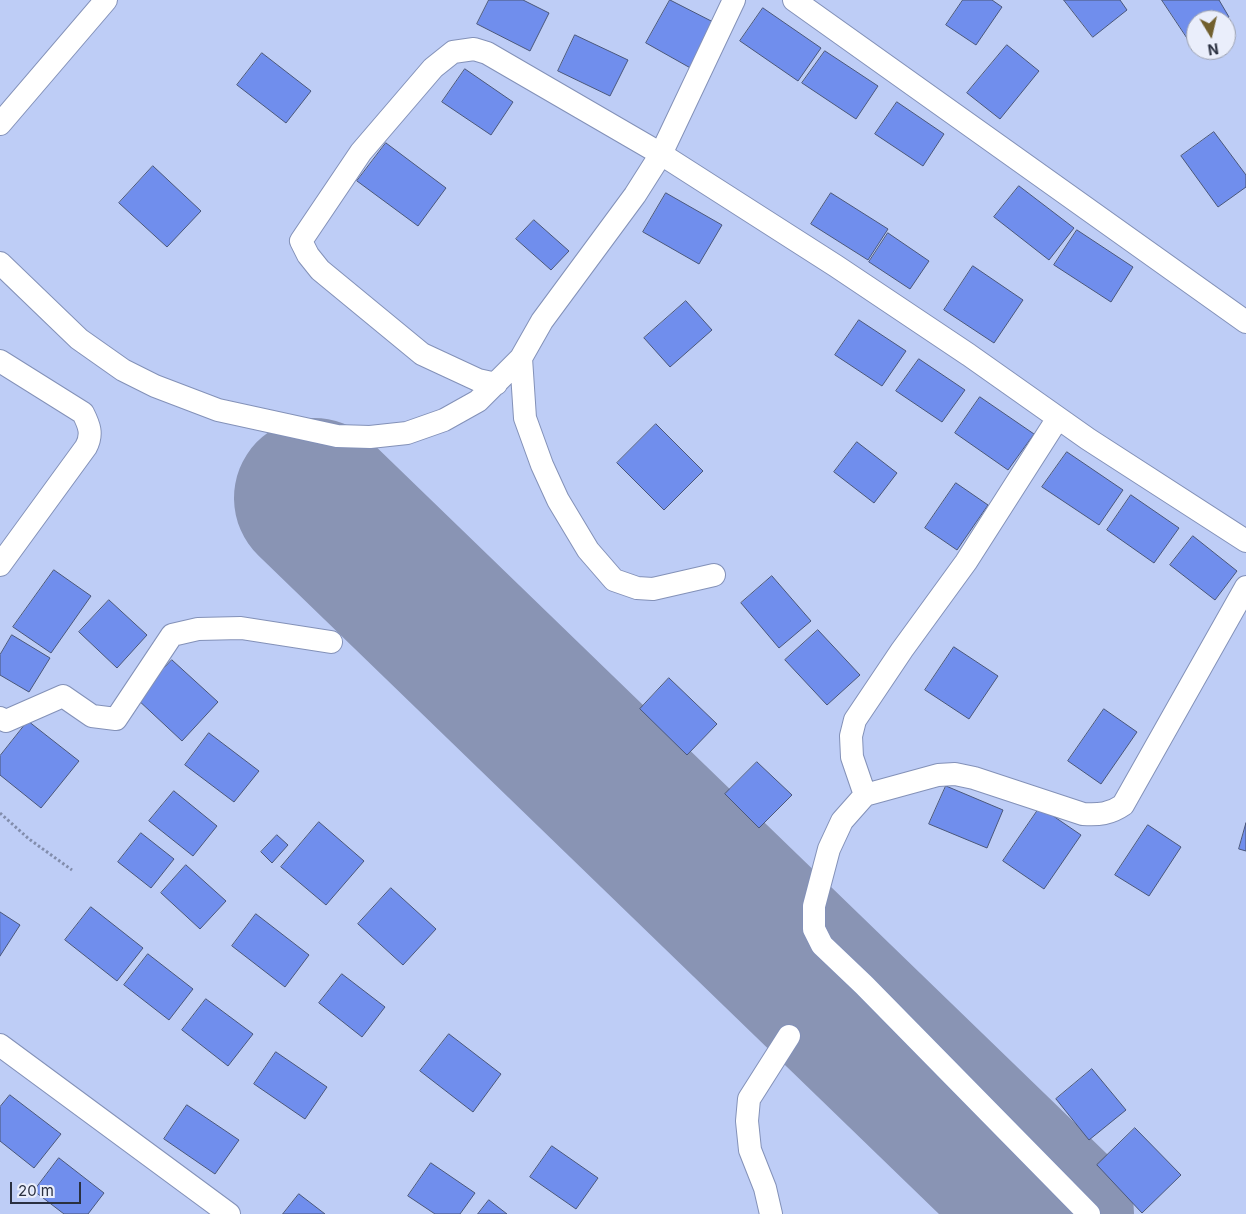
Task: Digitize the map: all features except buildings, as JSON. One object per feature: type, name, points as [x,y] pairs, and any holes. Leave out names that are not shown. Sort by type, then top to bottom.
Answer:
[{"type":"street","points":[[0,124],[106,0]]},
{"type":"street","points":[[0,263],[79,339],[123,370],[156,386],[218,410],[337,436],[370,438],[407,433],[444,420],[478,400],[521,358],[542,321],[635,196],[661,154],[734,0]]},
{"type":"street","points":[[794,0],[1246,322]]},
{"type":"street","points":[[496,384],[478,380],[422,354],[320,270],[302,247],[301,241],[305,232],[320,214],[361,152],[433,68],[453,52],[474,49],[487,53],[661,154],[969,354],[1058,418],[1168,492],[1246,541]]},
{"type":"street","points":[[521,358],[525,418],[542,465],[558,500],[588,550],[614,580],[637,588],[652,589],[714,575]]},
{"type":"street","points":[[0,361],[83,413],[89,425],[90,434],[86,447],[0,564]]},
{"type":"street","points":[[865,795],[852,757],[851,736],[855,720],[902,650],[966,562],[1058,418]]},
{"type":"street","points":[[1089,1214],[822,945],[814,929],[814,906],[829,849],[842,821],[865,795],[938,775],[955,774],[974,778],[1083,814],[1099,815],[1112,812],[1123,804],[1246,587]]},
{"type":"street","points":[[0,718],[6,721],[63,696],[92,716],[116,719],[172,635],[198,629],[241,628],[331,642]]},
{"type":"street","points":[[771,1214],[765,1188],[750,1150],[747,1121],[749,1099],[789,1036]]},
{"type":"street","points":[[0,1045],[229,1214]]},
{"type":"path","points":[[0,813],[29,839],[72,870]]},
{"type":"runway","points":[[314,498],[1054,1214]]}]
